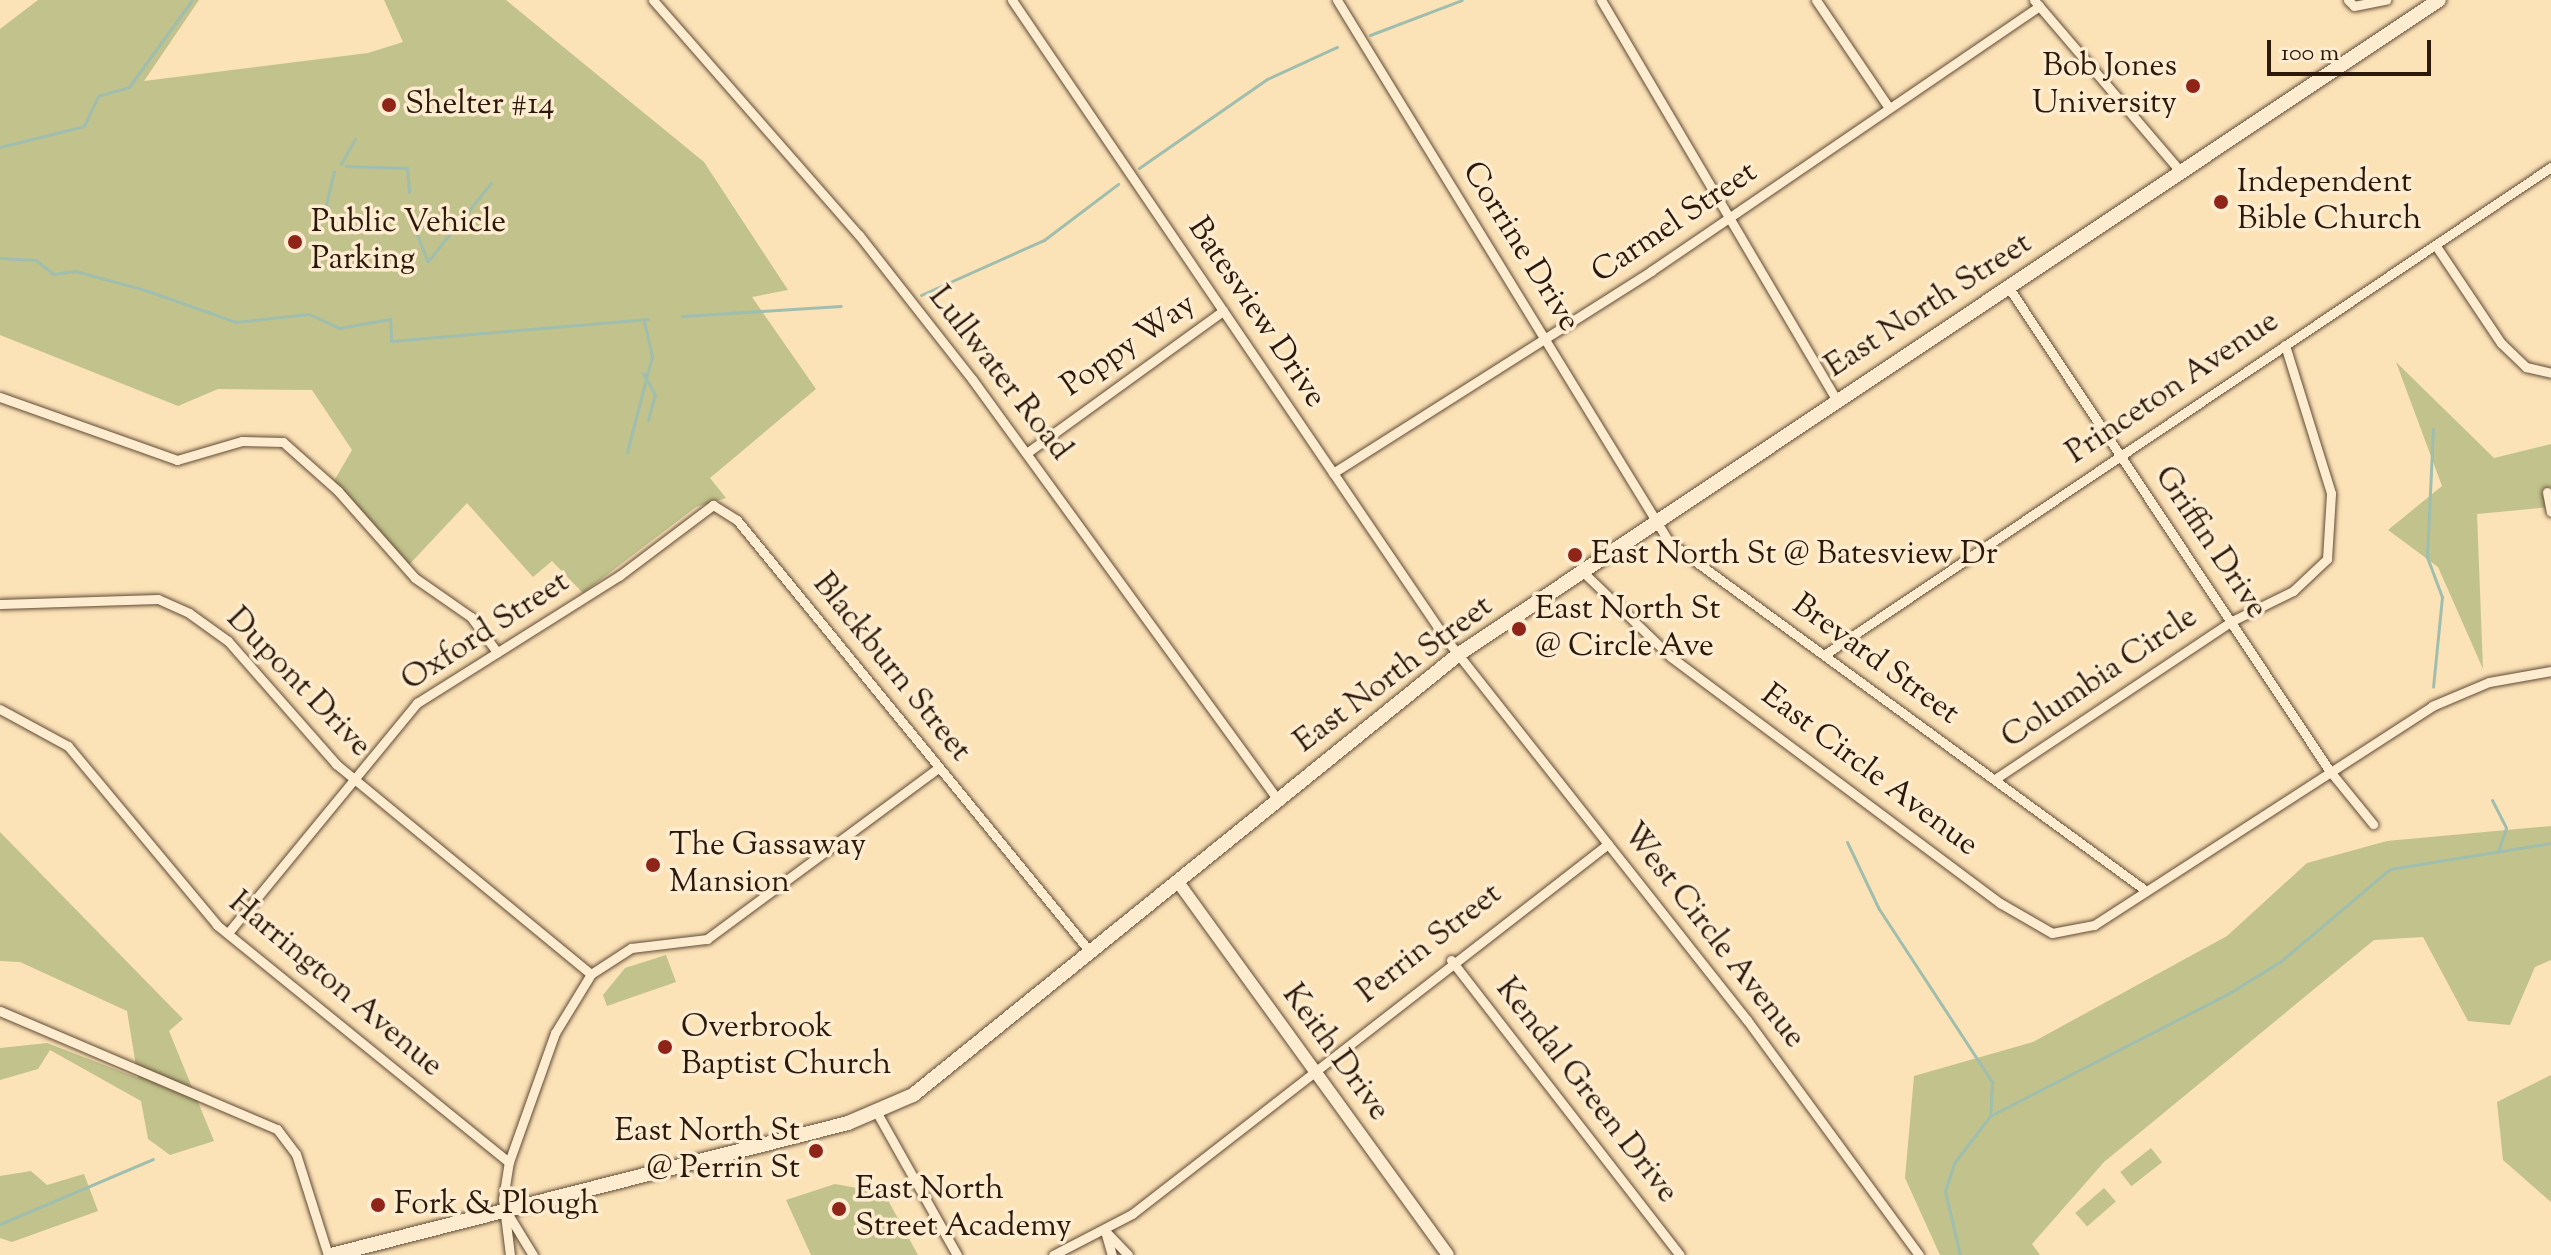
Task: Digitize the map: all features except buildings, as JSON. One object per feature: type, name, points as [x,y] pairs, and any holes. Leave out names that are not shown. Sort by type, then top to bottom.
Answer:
[{"type":"main road","name":"East North Street","points":[[329,1255],[877,1113],[927,1086],[1459,654],[2439,0]]},
{"type":"street","name":"Lullwater Road","points":[[653,0],[859,235],[1028,452],[1278,800]]},
{"type":"street","name":"Batesview Drive","points":[[1012,0],[1459,654]]},
{"type":"street","name":"Corrine Drive","points":[[1337,0],[1660,522]]},
{"type":"street","points":[[1601,0],[1732,216],[1837,400]]},
{"type":"street","points":[[1816,0],[1889,108]]},
{"type":"street","points":[[2348,0],[2354,6],[2386,0]]},
{"type":"street","name":"Carmel Street","points":[[1333,473],[1468,381],[1546,339],[1732,216],[2037,3]]},
{"type":"street","points":[[2037,3],[2180,171]]},
{"type":"street","name":"Princeton Avenue","points":[[1824,655],[2551,167]]},
{"type":"street","points":[[2436,246],[2501,343],[2526,367],[2551,373]]},
{"type":"street","name":"Griffin Drive","points":[[2009,288],[2329,770],[2373,824]]},
{"type":"street","name":"Poppy Way","points":[[1028,452],[1223,311]]},
{"type":"street","name":"Columbia Circle","points":[[1995,779],[2232,621],[2311,578],[2334,537],[2328,482],[2285,345]]},
{"type":"street","points":[[0,397],[177,460],[242,441],[283,442],[338,491],[415,578],[471,617],[497,652]]},
{"type":"street","points":[[2547,492],[2551,512]]},
{"type":"street","name":"Blackburn Street","points":[[629,568],[706,507],[726,507],[1091,953]]},
{"type":"street","name":"Brevard Street","points":[[1660,522],[1669,542],[2145,890]]},
{"type":"street","name":"Oxford Street","points":[[228,933],[417,703],[629,568]]},
{"type":"street","name":"East Circle Avenue","points":[[1583,572],[1671,657],[2038,927],[2064,934],[2086,929],[2329,770],[2449,697],[2551,671]]},
{"type":"street","name":"Dupont Drive","points":[[0,604],[83,598],[173,604],[228,641],[307,738],[354,780],[591,974]]},
{"type":"street","name":"West Circle Avenue","points":[[1459,654],[1608,844],[1919,1255]]},
{"type":"street","name":"Harrington Avenue","points":[[0,709],[83,760],[228,933],[509,1162]]},
{"type":"street","points":[[510,1255],[506,1211],[509,1162],[555,1033],[591,974],[631,948],[707,939],[938,768]]},
{"type":"street","name":"Perrin Street","points":[[1053,1255],[1105,1231],[1451,960],[1608,844]]},
{"type":"street","name":"Keith Drive","points":[[1178,882],[1448,1255]]},
{"type":"street","name":"Kendal Green Drive","points":[[1451,960],[1680,1255]]},
{"type":"street","points":[[0,1011],[277,1129],[296,1154],[329,1255]]},
{"type":"street","points":[[877,1113],[957,1255]]},
{"type":"street","points":[[506,1211],[533,1255]]},
{"type":"street","points":[[1105,1231],[1112,1255]]},
{"type":"street","points":[[1105,1231],[1128,1255]]},
{"type":"green space","points":[[38,0],[199,0],[144,81],[368,53],[403,42],[384,0],[506,0],[704,162],[788,290],[752,297],[816,389],[710,478],[726,498],[696,507],[583,593],[552,561],[533,577],[467,503],[407,567],[334,481],[352,450],[312,390],[218,389],[178,406],[0,335],[0,29]]},
{"type":"green space","points":[[2396,362],[2494,458],[2551,444],[2551,507],[2477,514],[2483,669],[2438,567],[2388,530],[2442,486]]},
{"type":"green space","points":[[2551,826],[2551,960],[2535,967],[2510,1025],[2468,1021],[2423,937],[2374,940],[2104,1162],[2032,1244],[2040,1255],[1940,1255],[1905,1178],[1914,1076],[2033,1042],[2227,936],[2307,863],[2387,841]]},
{"type":"green space","points":[[0,832],[183,1019],[169,1031],[214,1141],[170,1155],[148,1139],[141,1101],[50,1050],[38,1069],[0,1080],[0,1048],[47,1043],[138,1078],[127,1011],[20,962],[0,961]]},
{"type":"green space","points":[[666,955],[676,982],[607,1006],[603,995],[625,968]]},
{"type":"green space","points":[[2551,1075],[2551,1202],[2503,1160],[2497,1102]]},
{"type":"green space","points":[[2151,1148],[2162,1162],[2131,1186],[2120,1172]]},
{"type":"green space","points":[[31,1171],[47,1185],[84,1174],[98,1211],[12,1242],[0,1238],[0,1176]]},
{"type":"green space","points":[[835,1184],[884,1193],[918,1255],[811,1255],[786,1200]]},
{"type":"green space","points":[[2104,1188],[2116,1202],[2087,1227],[2075,1213]]},
{"type":"waterway","points":[[0,147],[84,126],[98,96],[129,87],[192,0]]},
{"type":"waterway","points":[[1370,35],[1462,0]]},
{"type":"waterway","points":[[1139,168],[1267,79],[1337,47]]},
{"type":"waterway","points":[[341,164],[355,139]]},
{"type":"waterway","points":[[346,166],[407,168],[409,192]]},
{"type":"waterway","points":[[322,222],[334,171]]},
{"type":"waterway","points":[[428,261],[491,183]]},
{"type":"waterway","points":[[921,295],[1044,240],[1118,184]]},
{"type":"waterway","points":[[408,212],[427,260]]},
{"type":"waterway","points":[[0,258],[36,260],[53,274],[75,271],[145,290],[236,322],[309,314],[339,328],[390,319],[391,341],[648,319]]},
{"type":"waterway","points":[[682,316],[841,306]]},
{"type":"waterway","points":[[627,452],[652,356],[644,320]]},
{"type":"waterway","points":[[643,373],[655,395],[648,420]]},
{"type":"waterway","points":[[2433,429],[2427,557],[2442,597],[2433,687]]},
{"type":"waterway","points":[[2492,800],[2506,828],[2498,851]]},
{"type":"waterway","points":[[1847,842],[1879,909],[1992,1082],[1990,1116]]},
{"type":"waterway","points":[[1960,1255],[1945,1191],[1954,1163],[1990,1116],[2231,992],[2281,961],[2390,869],[2551,843]]},
{"type":"waterway","points":[[0,1224],[153,1159]]},
{"type":"place","name":"Bob Jones University","points":[[2193,86]]},
{"type":"place","name":"Shelter #14","points":[[389,105]]},
{"type":"place","name":"Independent Bible Church","points":[[2221,202]]},
{"type":"place","name":"Public Vehicle Parking","points":[[295,242]]},
{"type":"place","name":"East North St @ Batesview Dr","points":[[1575,555]]},
{"type":"place","name":"East North St @ Circle Ave","points":[[1519,629]]},
{"type":"place","name":"The Gassaway Mansion","points":[[653,865]]},
{"type":"place","name":"Overbrook Baptist Church","points":[[665,1047]]},
{"type":"place","name":"East North St @ Perrin St","points":[[816,1151]]},
{"type":"place","name":"Fork & Plough","points":[[378,1205]]},
{"type":"place","name":"East North Street Academy","points":[[839,1209]]}]
